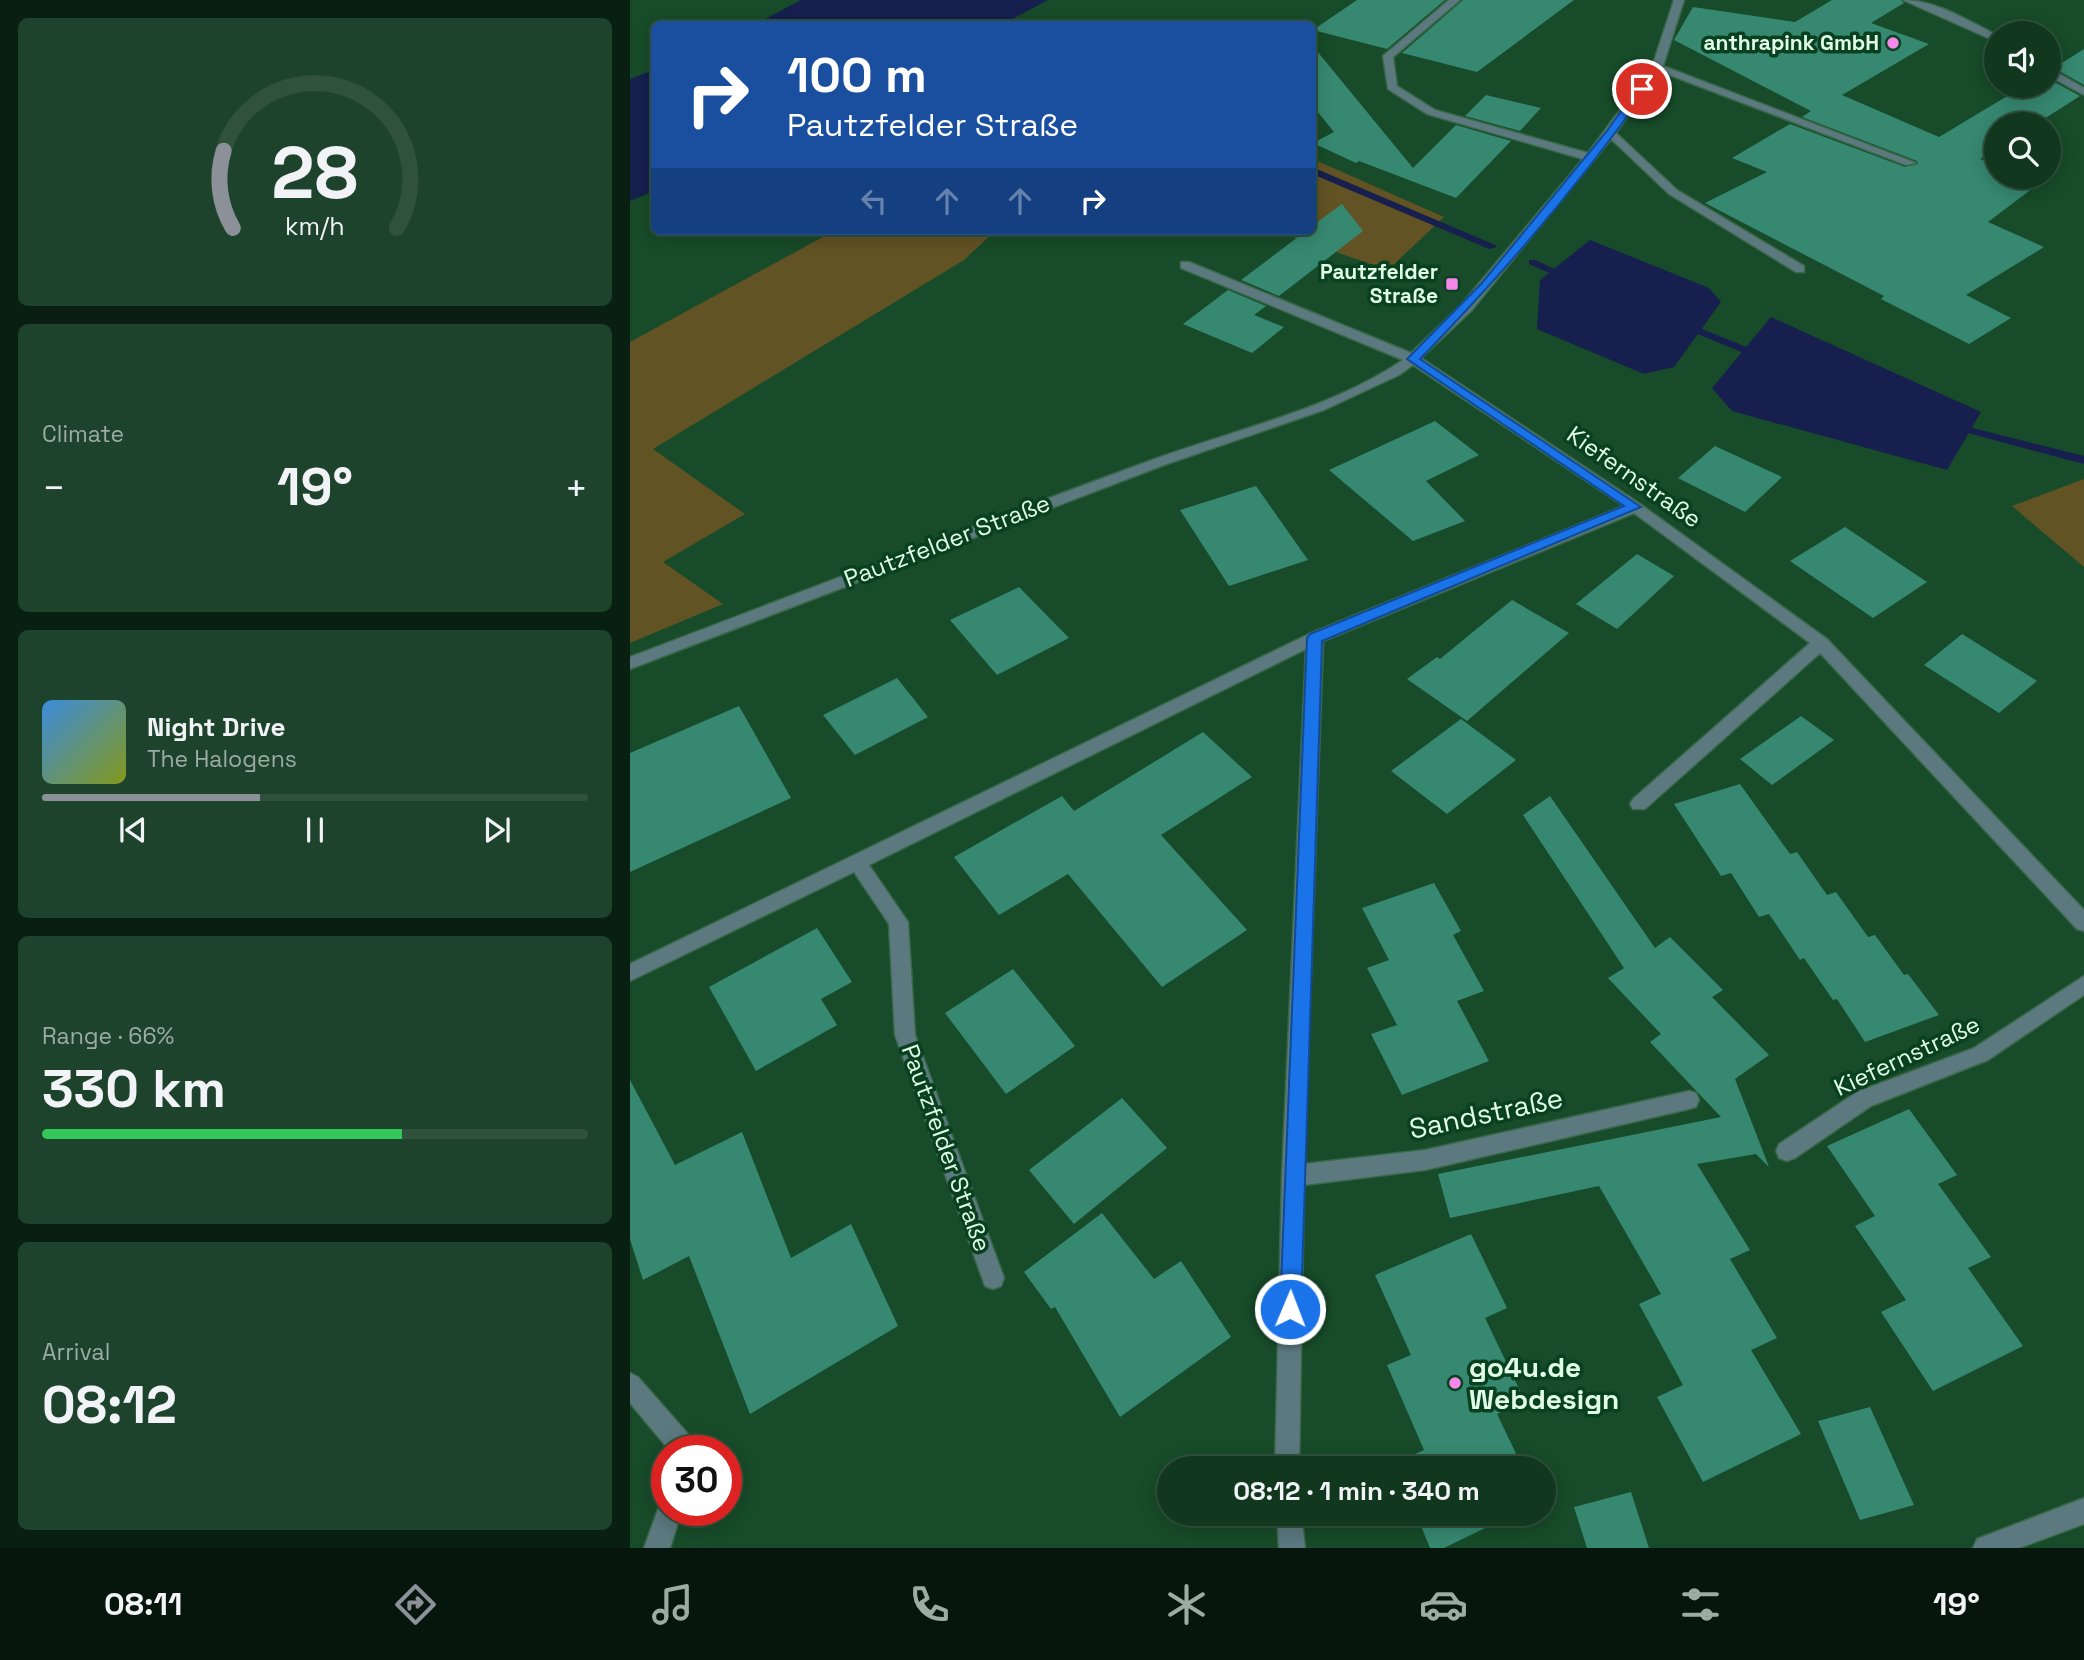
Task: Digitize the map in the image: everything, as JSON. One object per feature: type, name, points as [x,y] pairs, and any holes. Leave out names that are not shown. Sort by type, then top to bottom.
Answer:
[{"type":"street","points":[[1455,0],[1388,56],[1392,87],[1431,112],[1590,157]]},
{"type":"street","name":"Pautzfelder Straße","points":[[630,663],[1096,485],[1319,407],[1394,372],[1413,359],[1485,286],[1611,133],[1657,67],[1679,0]]},
{"type":"street","points":[[1908,0],[1984,33]]},
{"type":"street","points":[[1657,67],[1910,163]]},
{"type":"street","points":[[2061,78],[2084,92]]},
{"type":"street","points":[[1611,133],[1673,192],[1800,269]]},
{"type":"street","name":"Kiefernstraße","points":[[1185,265],[1413,359],[1634,507],[1821,643],[2084,923]]},
{"type":"street","points":[[630,973],[1315,638],[1634,507]]},
{"type":"street","points":[[1287,1456],[1293,1176],[1315,638]]},
{"type":"street","points":[[1639,804],[1821,643]]},
{"type":"street","name":"Pautzfelder Straße","points":[[857,862],[898,922],[905,1035],[993,1278]]},
{"type":"street","name":"Kiefernstraße","points":[[1787,1151],[1864,1099],[1981,1054],[2084,984]]},
{"type":"street","name":"Sandstraße","points":[[1293,1176],[1425,1160],[1689,1100]]},
{"type":"street","points":[[630,1385],[672,1435]]},
{"type":"street","points":[[1986,1548],[2084,1511]]},
{"type":"street","points":[[657,1548],[665,1526]]},
{"type":"street","points":[[1290,1526],[1293,1548]]},
{"type":"shaded area","points":[[1316,160],[1444,217],[1388,270],[1287,235],[1316,235]]},
{"type":"shaded area","points":[[827,235],[991,235],[964,260],[653,449],[745,514],[663,562],[723,604],[630,643],[630,342]]},
{"type":"shaded area","points":[[2084,479],[2084,567],[2012,506]]},
{"type":"water","points":[[801,0],[1048,0],[1009,21],[762,21]]},
{"type":"water","points":[[651,71],[651,192],[630,201],[630,79]]},
{"type":"water","points":[[1590,240],[1709,288],[1721,302],[1674,367],[1644,374],[1537,329],[1540,280]]},
{"type":"water","points":[[1771,317],[1981,412],[1947,470],[1732,411],[1712,388]]},
{"type":"building","points":[[1357,0],[1445,0],[1387,49],[1316,31],[1316,28]]},
{"type":"building","points":[[1463,0],[1574,0],[1477,72],[1402,53]]},
{"type":"building","points":[[1832,0],[1901,0],[1904,3],[1871,23],[1929,44],[1842,95],[1939,137],[2004,98],[2061,98],[2061,86],[2080,96],[2055,112],[1984,112],[1984,157],[1980,159],[1984,160],[1984,189],[2032,189],[1988,222],[2044,247],[1966,295],[2011,318],[1969,344],[1881,299],[1884,296],[1705,203],[1767,172],[1732,158],[1790,124],[1905,167],[1918,164],[1917,161],[1802,117],[1811,111],[1674,40],[1693,7],[1795,22]]},
{"type":"building","points":[[2084,49],[2084,85],[2061,72],[2061,64]]},
{"type":"building","points":[[1316,50],[1413,168],[1456,125],[1511,141],[1456,198],[1359,161],[1356,163],[1316,144],[1316,141],[1334,132],[1316,110]]},
{"type":"building","points":[[1486,95],[1541,108],[1520,131],[1465,116]]},
{"type":"building","points":[[1342,204],[1363,231],[1279,296],[1241,280],[1301,235],[1316,235],[1316,223]]},
{"type":"building","points":[[1228,290],[1266,306],[1254,315],[1284,327],[1252,353],[1183,324]]},
{"type":"building","points":[[1435,421],[1479,455],[1426,481],[1465,521],[1413,541],[1329,470]]},
{"type":"building","points":[[1715,446],[1782,477],[1745,512],[1678,478]]},
{"type":"building","points":[[1256,486],[1308,560],[1229,586],[1180,510]]},
{"type":"building","points":[[1845,527],[1927,582],[1873,618],[1790,561]]},
{"type":"building","points":[[1637,554],[1674,576],[1617,629],[1576,604]]},
{"type":"building","points":[[1019,587],[1069,638],[997,675],[950,620]]},
{"type":"building","points":[[1512,600],[1569,633],[1467,721],[1407,679],[1437,657],[1440,659]]},
{"type":"building","points":[[1962,634],[2037,681],[1999,713],[1924,665]]},
{"type":"building","points":[[897,678],[928,717],[855,755],[823,715]]},
{"type":"building","points":[[739,706],[791,798],[630,872],[630,753]]},
{"type":"building","points":[[1801,716],[1834,740],[1772,785],[1740,759]]},
{"type":"building","points":[[1461,719],[1516,760],[1447,814],[1391,771]]},
{"type":"building","points":[[1203,732],[1252,777],[1161,835],[1247,930],[1162,987],[1068,874],[999,915],[954,857],[1062,796],[1074,811]]},
{"type":"building","points":[[1740,784],[1790,854],[1797,852],[1827,895],[1836,892],[1868,937],[1875,935],[1904,975],[1908,974],[1939,1015],[1865,1042],[1837,999],[1833,1000],[1804,958],[1800,960],[1769,914],[1759,917],[1731,873],[1721,876],[1674,804]]},
{"type":"building","points":[[1550,796],[1655,948],[1670,937],[1723,990],[1712,997],[1769,1055],[1735,1079],[1769,1167],[1756,1154],[1697,1164],[1750,1250],[1730,1259],[1777,1338],[1751,1350],[1801,1434],[1703,1482],[1657,1397],[1683,1385],[1639,1304],[1661,1294],[1599,1186],[1450,1218],[1438,1174],[1721,1117],[1650,1042],[1661,1034],[1608,978],[1624,968],[1523,815]]},
{"type":"building","points":[[1434,883],[1461,931],[1453,935],[1484,991],[1457,1001],[1489,1061],[1402,1095],[1371,1034],[1397,1025],[1367,968],[1389,960],[1362,908]]},
{"type":"building","points":[[817,928],[852,982],[821,999],[837,1025],[756,1071],[709,987]]},
{"type":"building","points":[[1013,969],[1075,1046],[1006,1094],[945,1013]]},
{"type":"building","points":[[630,1080],[675,1165],[742,1132],[791,1258],[851,1224],[898,1326],[750,1414],[689,1256],[643,1280],[630,1239]]},
{"type":"building","points":[[1122,1098],[1167,1148],[1074,1224],[1029,1170]]},
{"type":"building","points":[[1909,1109],[1957,1175],[1938,1184],[1991,1257],[1968,1268],[2023,1346],[1933,1391],[1881,1312],[1906,1300],[1855,1226],[1875,1216],[1827,1146]]},
{"type":"building","points":[[1102,1213],[1154,1279],[1181,1261],[1231,1337],[1120,1417],[1055,1307],[1051,1309],[1024,1272]]},
{"type":"building","points":[[1471,1234],[1507,1308],[1485,1318],[1525,1401],[1497,1414],[1517,1456],[1411,1456],[1424,1450],[1387,1365],[1411,1355],[1375,1275]]},
{"type":"building","points":[[1870,1407],[1914,1505],[1860,1520],[1818,1421]]},
{"type":"building","points":[[1631,1492],[1649,1548],[1587,1548],[1574,1507]]},
{"type":"building","points":[[1421,1526],[1489,1526],[1444,1548],[1430,1548]]},
{"type":"waterway","points":[[1316,172],[1492,247]]},
{"type":"waterway","points":[[1532,262],[1569,278]]},
{"type":"waterway","points":[[1682,324],[1760,356]]},
{"type":"waterway","points":[[1953,426],[2084,460]]},
{"type":"place","name":"anthrapink GmbH","points":[[1893,43]]},
{"type":"place","name":"Pautzfelder Straße","points":[[1452,284]]},
{"type":"place","name":"go4u.de Webdesign","points":[[1455,1383]]},
{"type":"route","points":[[1290,1309],[1315,638],[1634,507],[1413,359],[1485,286],[1611,133],[1642,89]]}]
